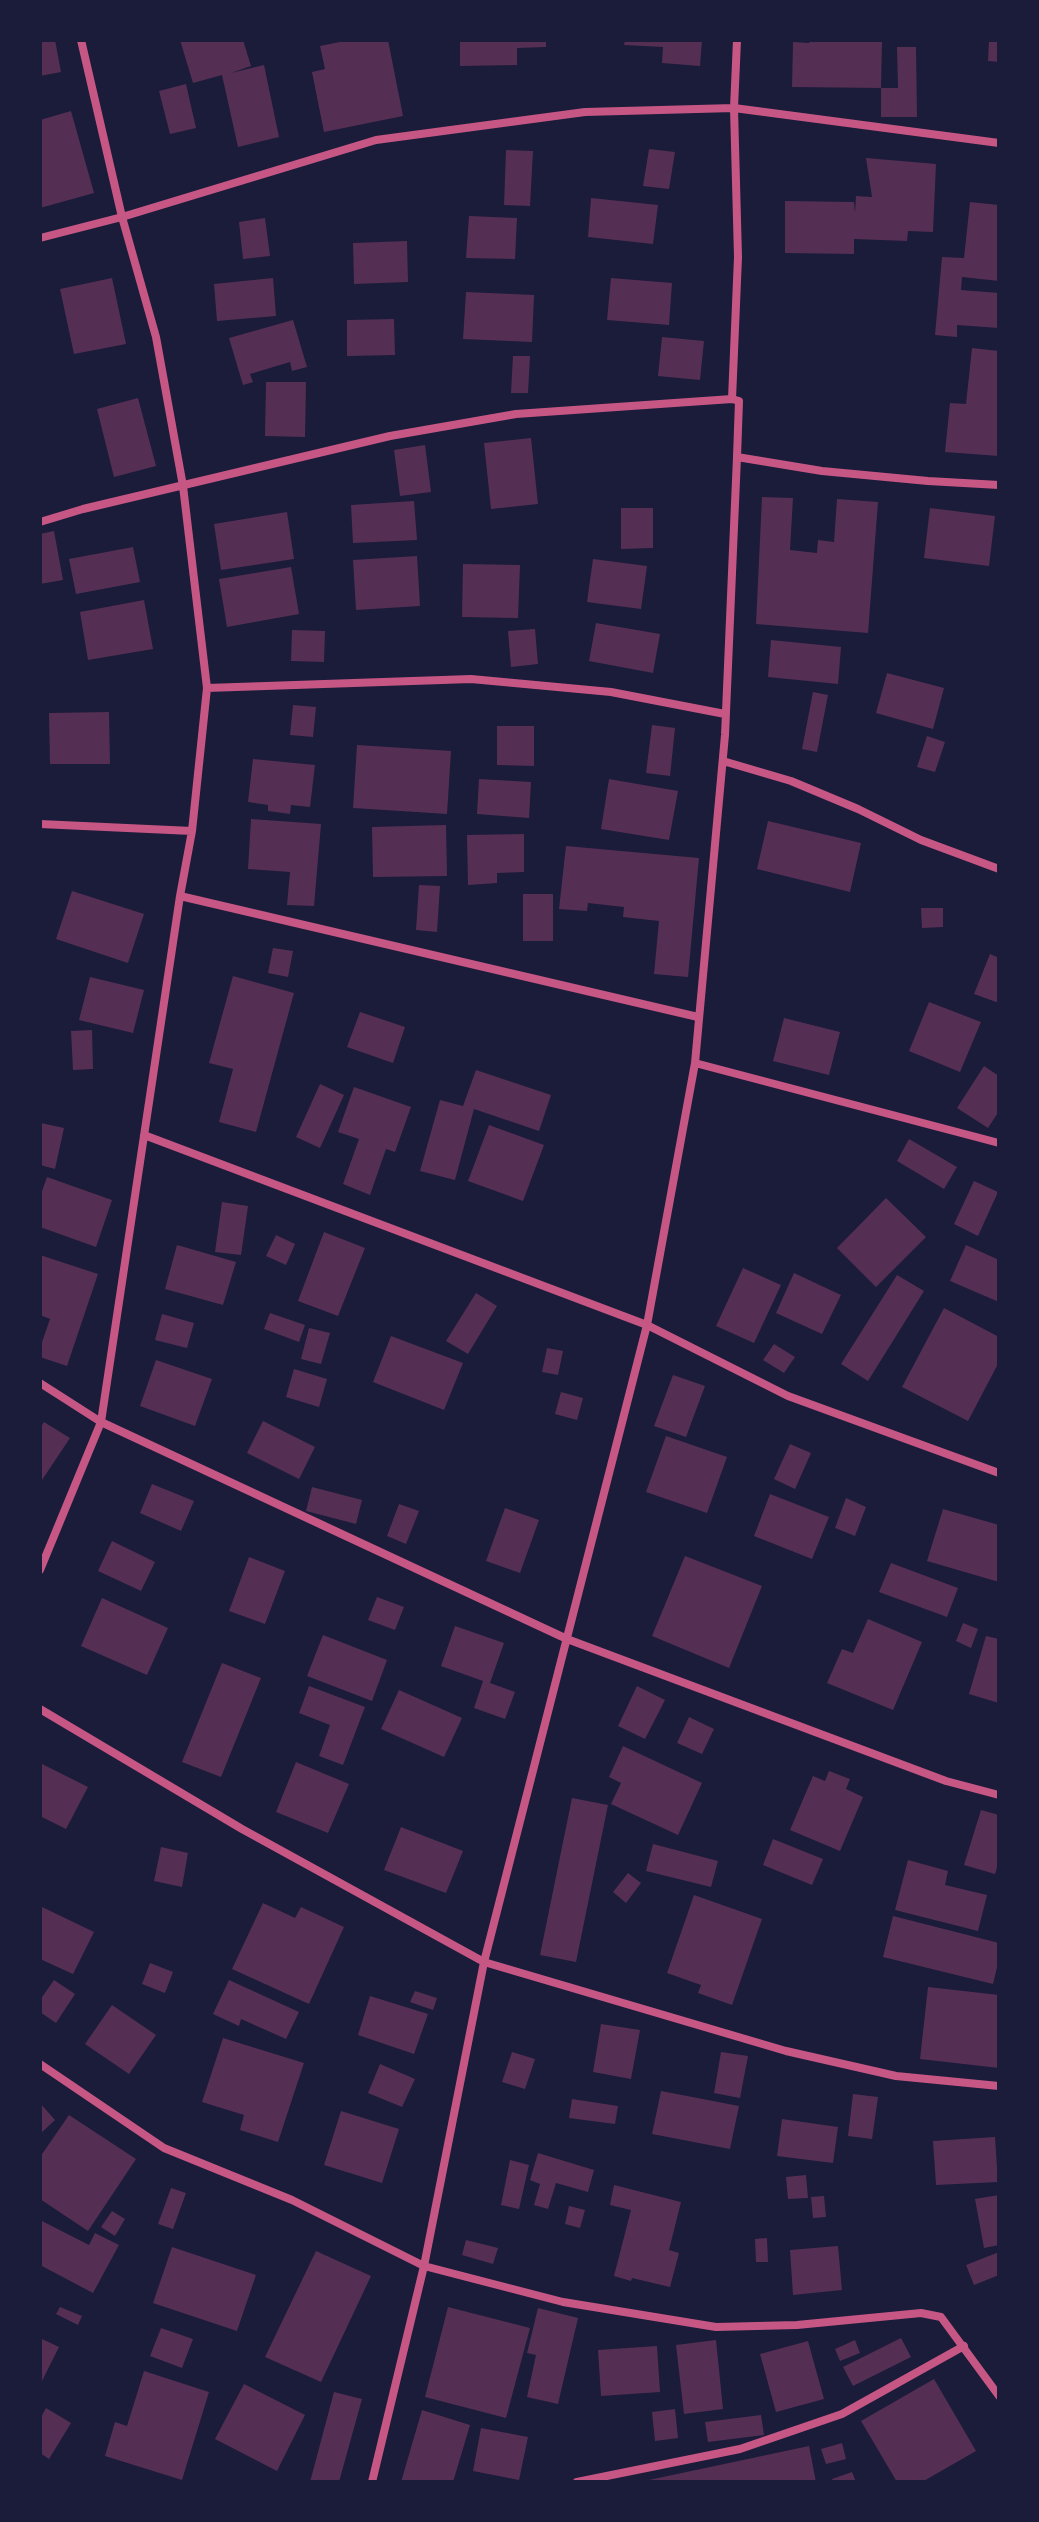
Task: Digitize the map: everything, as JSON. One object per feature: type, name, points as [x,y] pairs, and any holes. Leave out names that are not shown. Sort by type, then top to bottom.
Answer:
[{"type":"street","points":[[40,1570],[101,1422],[192,831],[207,688],[183,486],[156,337],[122,217],[81,40]]},
{"type":"street","points":[[732,399],[738,257],[734,108],[737,40]]},
{"type":"street","points":[[40,238],[122,217],[376,140],[585,112],[734,108],[999,143]]},
{"type":"street","points":[[40,522],[390,436],[516,414],[732,399],[739,401],[723,761],[695,1063],[647,1325],[484,1962],[424,2266],[372,2482]]},
{"type":"street","points":[[737,457],[822,471],[999,485]]},
{"type":"street","points":[[207,688],[471,679],[611,692],[725,714]]},
{"type":"street","points":[[723,761],[791,781],[921,840],[999,869]]},
{"type":"street","points":[[40,824],[192,831]]},
{"type":"street","points":[[180,896],[698,1017]]},
{"type":"street","points":[[695,1063],[999,1143]]},
{"type":"street","points":[[144,1135],[647,1325],[788,1396],[999,1473]]},
{"type":"street","points":[[40,1383],[101,1422],[567,1639],[946,1781],[999,1795]]},
{"type":"street","points":[[40,1709],[242,1829],[484,1962],[786,2051],[896,2076],[999,2086]]},
{"type":"street","points":[[40,2064],[164,2148],[292,2200],[424,2266],[563,2302],[716,2327],[797,2325],[921,2313],[941,2317],[999,2396]]},
{"type":"street","points":[[577,2482],[740,2449],[842,2414],[964,2346]]},
{"type":"building","points":[[40,40],[55,40],[61,72],[40,76]]},
{"type":"building","points":[[180,40],[243,40],[251,66],[231,73],[264,65],[279,137],[238,147],[222,75],[193,83]]},
{"type":"building","points":[[350,40],[388,40],[403,116],[324,132],[312,72],[325,69],[320,46]]},
{"type":"building","points":[[460,40],[546,40],[546,47],[517,48],[517,65],[460,66]]},
{"type":"building","points":[[625,40],[702,40],[700,66],[662,63],[663,47],[624,45]]},
{"type":"building","points":[[810,40],[882,40],[881,88],[792,87],[793,42],[809,43]]},
{"type":"building","points":[[989,40],[999,40],[999,62],[988,61]]},
{"type":"building","points":[[897,47],[916,47],[917,117],[881,117],[881,88],[898,88]]},
{"type":"building","points":[[186,84],[196,128],[170,134],[159,91]]},
{"type":"building","points":[[71,111],[94,193],[40,208],[40,120]]},
{"type":"building","points":[[649,149],[675,152],[669,189],[643,186]]},
{"type":"building","points":[[506,150],[533,151],[530,206],[504,205]]},
{"type":"building","points":[[866,158],[936,164],[933,232],[908,231],[907,241],[854,239],[854,254],[785,253],[785,201],[854,202],[855,213],[856,196],[872,197]]},
{"type":"building","points":[[591,198],[658,205],[653,244],[588,237]]},
{"type":"building","points":[[970,202],[999,205],[999,281],[962,277],[961,290],[999,293],[999,328],[957,325],[957,337],[935,335],[942,257],[964,258]]},
{"type":"building","points":[[469,216],[517,218],[515,259],[466,258]]},
{"type":"building","points":[[265,218],[270,256],[243,259],[239,222]]},
{"type":"building","points":[[407,241],[408,282],[354,284],[353,243]]},
{"type":"building","points":[[112,278],[126,344],[74,354],[60,289]]},
{"type":"building","points":[[273,278],[276,316],[217,321],[214,284]]},
{"type":"building","points":[[611,278],[672,283],[669,325],[607,320]]},
{"type":"building","points":[[466,292],[534,295],[532,342],[463,339]]},
{"type":"building","points":[[394,319],[395,355],[347,356],[347,320]]},
{"type":"building","points":[[293,320],[307,367],[292,371],[290,362],[250,374],[253,382],[243,385],[229,338]]},
{"type":"building","points":[[662,337],[704,341],[700,380],[658,376]]},
{"type":"building","points":[[972,348],[999,351],[999,456],[945,452],[950,403],[966,404]]},
{"type":"building","points":[[513,356],[530,356],[528,393],[511,393]]},
{"type":"building","points":[[266,382],[306,382],[305,437],[265,436]]},
{"type":"building","points":[[138,398],[156,466],[114,477],[97,409]]},
{"type":"building","points":[[531,438],[538,504],[491,509],[484,443]]},
{"type":"building","points":[[425,445],[431,492],[400,496],[394,450]]},
{"type":"building","points":[[762,497],[793,498],[790,550],[817,553],[818,540],[834,542],[837,499],[878,502],[868,633],[756,624]]},
{"type":"building","points":[[414,501],[417,540],[353,543],[351,505]]},
{"type":"building","points":[[621,508],[653,508],[653,548],[621,549]]},
{"type":"building","points":[[930,508],[995,516],[989,566],[924,558]]},
{"type":"building","points":[[287,512],[294,559],[221,570],[214,524]]},
{"type":"building","points":[[54,531],[63,580],[40,584],[40,534]]},
{"type":"building","points":[[133,547],[140,582],[76,594],[69,559]]},
{"type":"building","points":[[417,556],[420,606],[356,610],[353,560]]},
{"type":"building","points":[[593,559],[647,566],[641,609],[587,602]]},
{"type":"building","points":[[463,564],[520,565],[518,618],[462,617]]},
{"type":"building","points":[[291,567],[299,614],[227,627],[219,579]]},
{"type":"building","points":[[144,600],[153,649],[88,660],[80,612]]},
{"type":"building","points":[[596,623],[660,634],[653,673],[589,661]]},
{"type":"building","points":[[535,629],[538,664],[511,667],[508,631]]},
{"type":"building","points":[[292,630],[325,631],[324,662],[291,661]]},
{"type":"building","points":[[771,640],[841,647],[838,684],[768,677]]},
{"type":"building","points":[[887,673],[944,688],[933,729],[876,713]]},
{"type":"building","points":[[813,692],[828,695],[817,752],[802,749]]},
{"type":"building","points":[[293,705],[316,707],[313,737],[290,735]]},
{"type":"building","points":[[109,712],[110,764],[50,764],[49,713]]},
{"type":"building","points":[[652,725],[675,728],[670,776],[646,773]]},
{"type":"building","points":[[497,726],[534,726],[534,766],[497,765]]},
{"type":"building","points":[[927,736],[945,742],[935,772],[917,767]]},
{"type":"building","points":[[357,745],[451,751],[447,814],[353,808]]},
{"type":"building","points":[[253,759],[315,765],[310,807],[291,805],[290,814],[268,811],[268,805],[248,802]]},
{"type":"building","points":[[479,779],[531,782],[529,818],[477,814]]},
{"type":"building","points":[[609,779],[678,791],[669,840],[601,829]]},
{"type":"building","points":[[251,819],[321,824],[314,906],[287,905],[290,872],[248,869]]},
{"type":"building","points":[[768,821],[861,843],[850,892],[757,869]]},
{"type":"building","points":[[446,825],[447,876],[373,877],[372,827]]},
{"type":"building","points":[[524,834],[524,872],[497,873],[497,883],[468,885],[467,835]]},
{"type":"building","points":[[566,846],[699,858],[688,977],[654,974],[659,921],[623,917],[624,907],[588,903],[587,911],[559,909]]},
{"type":"building","points":[[419,885],[440,886],[437,932],[416,930]]},
{"type":"building","points":[[72,891],[144,914],[128,963],[56,939]]},
{"type":"building","points":[[523,894],[553,894],[553,941],[523,941]]},
{"type":"building","points":[[921,908],[943,908],[943,927],[922,928]]},
{"type":"building","points":[[273,948],[293,951],[288,977],[268,973]]},
{"type":"building","points":[[990,954],[999,958],[999,1003],[974,994]]},
{"type":"building","points":[[233,976],[294,993],[256,1132],[219,1122],[233,1069],[209,1063]]},
{"type":"building","points":[[90,977],[144,990],[133,1033],[79,1020]]},
{"type":"building","points":[[929,1002],[981,1022],[960,1072],[909,1051]]},
{"type":"building","points":[[360,1012],[405,1027],[393,1063],[347,1047]]},
{"type":"building","points":[[784,1018],[840,1032],[829,1075],[773,1061]]},
{"type":"building","points":[[92,1030],[93,1069],[73,1070],[71,1031]]},
{"type":"building","points":[[984,1066],[999,1076],[999,1111],[988,1128],[957,1108]]},
{"type":"building","points":[[476,1070],[551,1095],[539,1131],[474,1109],[455,1180],[420,1171],[440,1100],[463,1106]]},
{"type":"building","points":[[320,1084],[344,1095],[320,1148],[296,1137]]},
{"type":"building","points":[[354,1087],[411,1107],[395,1152],[386,1149],[370,1195],[343,1184],[359,1139],[338,1132]]},
{"type":"building","points":[[41,1123],[64,1128],[55,1169],[40,1165]]},
{"type":"building","points":[[489,1125],[544,1145],[523,1201],[468,1181]]},
{"type":"building","points":[[909,1139],[957,1167],[944,1189],[897,1161]]},
{"type":"building","points":[[47,1177],[112,1200],[96,1247],[40,1227],[40,1197]]},
{"type":"building","points":[[974,1181],[998,1192],[978,1236],[954,1224]]},
{"type":"building","points":[[886,1198],[926,1237],[876,1287],[837,1248]]},
{"type":"building","points":[[222,1202],[248,1206],[241,1255],[215,1252]]},
{"type":"building","points":[[324,1232],[365,1248],[338,1316],[298,1301]]},
{"type":"building","points":[[276,1235],[295,1244],[286,1265],[266,1256]]},
{"type":"building","points":[[177,1245],[236,1262],[223,1305],[165,1289]]},
{"type":"building","points":[[966,1245],[999,1260],[999,1302],[950,1281]]},
{"type":"building","points":[[40,1255],[98,1274],[67,1366],[40,1357],[50,1319],[40,1315]]},
{"type":"building","points":[[743,1268],[781,1285],[754,1343],[716,1326]]},
{"type":"building","points":[[794,1273],[841,1295],[822,1334],[776,1313]]},
{"type":"building","points":[[897,1275],[924,1291],[868,1381],[841,1364]]},
{"type":"building","points":[[476,1293],[497,1306],[468,1354],[446,1341]]},
{"type":"building","points":[[944,1308],[999,1337],[999,1362],[968,1421],[902,1387]]},
{"type":"building","points":[[270,1313],[305,1325],[299,1342],[264,1329]]},
{"type":"building","points":[[162,1314],[194,1323],[187,1348],[155,1340]]},
{"type":"building","points":[[309,1328],[330,1333],[321,1364],[301,1359]]},
{"type":"building","points":[[391,1336],[463,1363],[444,1410],[373,1382]]},
{"type":"building","points":[[774,1344],[795,1357],[784,1373],[763,1360]]},
{"type":"building","points":[[547,1348],[563,1351],[558,1375],[542,1372]]},
{"type":"building","points":[[156,1360],[212,1379],[195,1426],[140,1406]]},
{"type":"building","points":[[294,1369],[327,1379],[319,1407],[286,1397]]},
{"type":"building","points":[[673,1375],[705,1386],[686,1437],[654,1426]]},
{"type":"building","points":[[561,1392],[583,1398],[577,1420],[555,1414]]},
{"type":"building","points":[[263,1421],[315,1447],[299,1479],[247,1453]]},
{"type":"building","points":[[44,1422],[70,1438],[40,1483],[40,1428]]},
{"type":"building","points":[[666,1436],[727,1457],[707,1513],[646,1492]]},
{"type":"building","points":[[790,1444],[811,1453],[795,1489],[774,1479]]},
{"type":"building","points":[[152,1484],[194,1501],[181,1531],[140,1513]]},
{"type":"building","points":[[312,1487],[362,1500],[356,1524],[306,1511]]},
{"type":"building","points":[[770,1494],[829,1517],[812,1559],[754,1536]]},
{"type":"building","points":[[846,1498],[866,1507],[855,1536],[835,1528]]},
{"type":"building","points":[[399,1504],[419,1511],[406,1544],[387,1536]]},
{"type":"building","points":[[505,1508],[539,1520],[520,1573],[486,1561]]},
{"type":"building","points":[[943,1509],[999,1525],[999,1582],[927,1561]]},
{"type":"building","points":[[112,1541],[155,1562],[141,1591],[98,1571]]},
{"type":"building","points":[[685,1556],[762,1586],[729,1668],[652,1636]]},
{"type":"building","points":[[249,1557],[285,1571],[265,1624],[229,1611]]},
{"type":"building","points":[[891,1563],[958,1588],[947,1617],[879,1592]]},
{"type":"building","points":[[377,1597],[404,1607],[395,1630],[368,1620]]},
{"type":"building","points":[[102,1598],[168,1628],[147,1675],[81,1646]]},
{"type":"building","points":[[868,1619],[922,1642],[893,1710],[827,1683],[842,1649],[853,1653]]},
{"type":"building","points":[[963,1623],[978,1629],[971,1648],[956,1641]]},
{"type":"building","points":[[455,1626],[504,1643],[490,1683],[515,1692],[505,1719],[474,1708],[483,1681],[441,1666]]},
{"type":"building","points":[[323,1635],[387,1660],[372,1701],[307,1676]]},
{"type":"building","points":[[986,1636],[999,1639],[999,1703],[969,1694]]},
{"type":"building","points":[[222,1663],[261,1678],[221,1777],[182,1762]]},
{"type":"building","points":[[309,1686],[365,1707],[343,1765],[319,1756],[330,1725],[299,1713]]},
{"type":"building","points":[[637,1686],[665,1700],[645,1739],[618,1726]]},
{"type":"building","points":[[399,1690],[462,1718],[444,1757],[381,1729]]},
{"type":"building","points":[[689,1717],[714,1729],[702,1754],[677,1743]]},
{"type":"building","points":[[623,1746],[702,1783],[678,1835],[611,1804],[621,1783],[609,1777]]},
{"type":"building","points":[[296,1762],[349,1784],[328,1833],[276,1812]]},
{"type":"building","points":[[40,1763],[88,1787],[66,1829],[40,1816]]},
{"type":"building","points":[[829,1771],[850,1779],[846,1789],[863,1797],[840,1851],[790,1830],[813,1776],[825,1781]]},
{"type":"building","points":[[572,1798],[608,1805],[576,1962],[540,1955]]},
{"type":"building","points":[[981,1810],[999,1815],[999,1861],[995,1874],[964,1865]]},
{"type":"building","points":[[401,1827],[463,1851],[446,1893],[384,1870]]},
{"type":"building","points":[[773,1839],[823,1859],[812,1885],[763,1865]]},
{"type":"building","points":[[653,1844],[718,1861],[711,1887],[646,1871]]},
{"type":"building","points":[[161,1847],[188,1853],[182,1887],[154,1881]]},
{"type":"building","points":[[908,1860],[948,1871],[945,1885],[987,1895],[978,1931],[895,1910]]},
{"type":"building","points":[[628,1873],[641,1883],[626,1903],[613,1892]]},
{"type":"building","points":[[694,1895],[762,1919],[732,2005],[698,1993],[701,1985],[667,1973]]},
{"type":"building","points":[[263,1903],[295,1918],[301,1907],[344,1927],[309,2004],[232,1969]]},
{"type":"building","points":[[40,1906],[94,1932],[73,1974],[40,1959]]},
{"type":"building","points":[[893,1916],[999,1943],[993,1984],[883,1957]]},
{"type":"building","points":[[150,1963],[173,1972],[165,1993],[142,1984]]},
{"type":"building","points":[[54,1980],[75,1994],[56,2023],[40,2012],[40,2000]]},
{"type":"building","points":[[229,1980],[299,2012],[286,2039],[241,2019],[239,2026],[213,2014]]},
{"type":"building","points":[[928,1987],[999,1995],[999,2068],[920,2059]]},
{"type":"building","points":[[415,1991],[437,1998],[433,2010],[410,2002]]},
{"type":"building","points":[[370,1996],[428,2014],[414,2054],[358,2035]]},
{"type":"building","points":[[112,2005],[156,2035],[129,2074],[85,2044]]},
{"type":"building","points":[[601,2024],[640,2030],[631,2079],[593,2072]]},
{"type":"building","points":[[223,2038],[304,2063],[278,2142],[240,2130],[244,2115],[202,2102]]},
{"type":"building","points":[[512,2052],[535,2059],[525,2089],[502,2082]]},
{"type":"building","points":[[721,2052],[748,2056],[740,2098],[714,2093]]},
{"type":"building","points":[[380,2064],[415,2079],[402,2107],[368,2093]]},
{"type":"building","points":[[661,2091],[739,2106],[730,2149],[652,2134]]},
{"type":"building","points":[[853,2094],[878,2097],[872,2139],[848,2136]]},
{"type":"building","points":[[572,2099],[618,2106],[615,2124],[569,2118]]},
{"type":"building","points":[[40,2103],[55,2120],[40,2134]]},
{"type":"building","points":[[341,2111],[399,2129],[382,2183],[324,2165]]},
{"type":"building","points":[[69,2115],[136,2159],[88,2231],[40,2199],[40,2157]]},
{"type":"building","points":[[782,2119],[838,2127],[833,2163],[777,2156]]},
{"type":"building","points":[[995,2137],[998,2182],[936,2185],[933,2141]]},
{"type":"building","points":[[538,2153],[594,2170],[588,2192],[556,2183],[548,2209],[534,2205],[540,2184],[530,2180]]},
{"type":"building","points":[[510,2160],[529,2165],[519,2209],[501,2205]]},
{"type":"building","points":[[806,2175],[808,2198],[788,2199],[786,2177]]},
{"type":"building","points":[[614,2185],[681,2202],[669,2250],[679,2253],[670,2287],[614,2276],[631,2210],[610,2205]]},
{"type":"building","points":[[171,2188],[186,2193],[173,2229],[158,2224]]},
{"type":"building","points":[[999,2195],[999,2245],[984,2248],[975,2199]]},
{"type":"building","points":[[824,2196],[826,2217],[813,2218],[811,2197]]},
{"type":"building","points":[[569,2206],[585,2210],[580,2228],[565,2224]]},
{"type":"building","points":[[112,2211],[125,2219],[115,2236],[101,2227]]},
{"type":"building","points":[[40,2220],[89,2245],[95,2233],[119,2245],[93,2293],[40,2265]]},
{"type":"building","points":[[767,2238],[768,2262],[756,2262],[755,2239]]},
{"type":"building","points":[[466,2240],[498,2248],[493,2264],[462,2255]]},
{"type":"building","points":[[838,2246],[842,2290],[793,2295],[790,2250]]},
{"type":"building","points":[[172,2247],[256,2275],[237,2331],[153,2303]]},
{"type":"building","points":[[316,2251],[371,2276],[321,2382],[265,2357]]},
{"type":"building","points":[[999,2252],[999,2275],[974,2285],[966,2265]]},
{"type":"building","points":[[60,2307],[82,2316],[78,2325],[56,2314]]},
{"type":"building","points":[[448,2307],[530,2328],[506,2418],[425,2397]]},
{"type":"building","points":[[538,2308],[578,2318],[558,2404],[527,2397],[536,2355],[527,2353]]},
{"type":"building","points":[[161,2328],[193,2339],[182,2368],[150,2356]]},
{"type":"building","points":[[40,2338],[59,2347],[40,2385]]},
{"type":"building","points":[[901,2338],[911,2357],[853,2386],[843,2367]]},
{"type":"building","points":[[716,2340],[723,2409],[684,2414],[676,2345]]},
{"type":"building","points":[[855,2340],[860,2353],[840,2361],[835,2349]]},
{"type":"building","points":[[808,2341],[824,2399],[776,2412],[760,2354]]},
{"type":"building","points":[[657,2346],[660,2392],[601,2396],[598,2350]]},
{"type":"building","points":[[144,2371],[209,2392],[182,2480],[105,2456],[115,2422],[127,2426]]},
{"type":"building","points":[[934,2379],[976,2451],[922,2482],[897,2482],[861,2421]]},
{"type":"building","points":[[244,2384],[305,2415],[277,2471],[215,2439]]},
{"type":"building","points":[[334,2392],[362,2399],[339,2482],[310,2482]]},
{"type":"building","points":[[46,2408],[71,2423],[49,2459],[40,2453],[40,2419]]},
{"type":"building","points":[[675,2409],[678,2438],[655,2441],[652,2412]]},
{"type":"building","points":[[422,2410],[470,2425],[453,2482],[401,2482]]},
{"type":"building","points":[[761,2415],[764,2435],[708,2442],[705,2422]]},
{"type":"building","points":[[481,2428],[528,2437],[519,2480],[473,2471]]},
{"type":"building","points":[[842,2443],[846,2459],[826,2464],[821,2449]]},
{"type":"building","points":[[809,2446],[816,2482],[644,2482],[644,2481]]},
{"type":"building","points":[[852,2472],[856,2482],[833,2482],[832,2479]]}]
